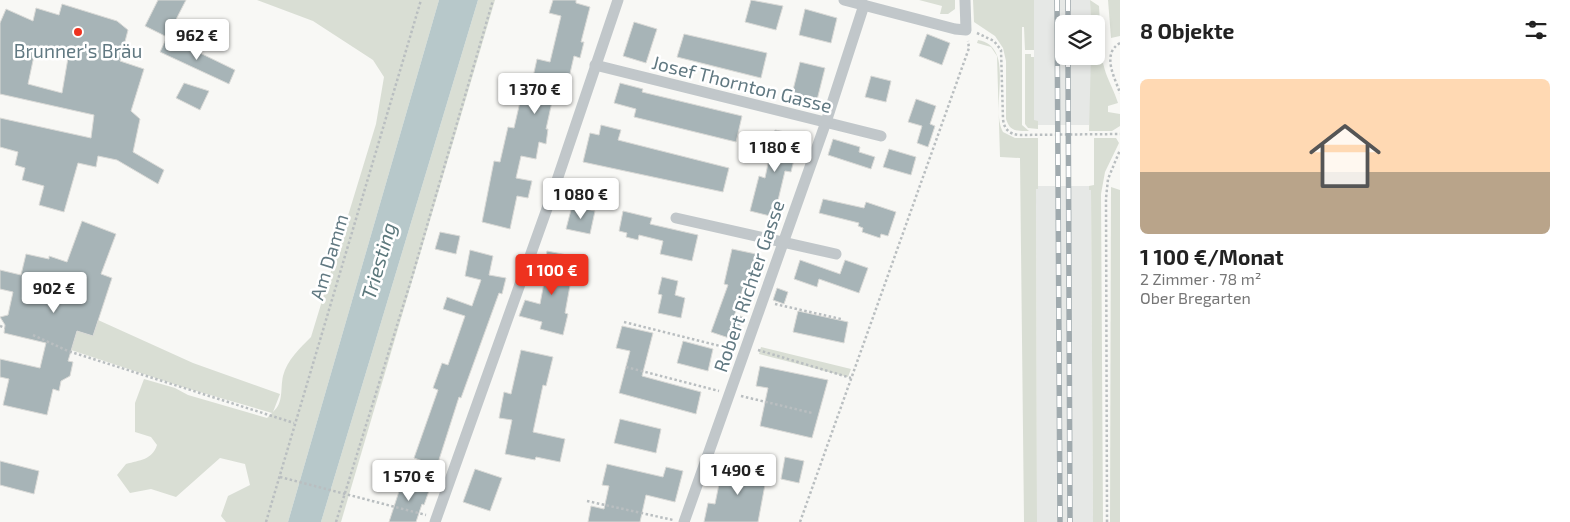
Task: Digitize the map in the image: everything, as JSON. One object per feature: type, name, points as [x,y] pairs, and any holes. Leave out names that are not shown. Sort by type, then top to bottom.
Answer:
[{"type":"street","points":[[435,520],[554,189],[618,0]]},
{"type":"street","points":[[844,0],[955,29],[966,30],[965,0]]},
{"type":"street","name":"Robert Richter Gasse","points":[[683,522],[826,122],[864,5]]},
{"type":"street","name":"Josef Thornton Gasse","points":[[595,65],[881,136]]},
{"type":"street","points":[[554,189],[605,198]]},
{"type":"street","points":[[676,218],[836,254]]},
{"type":"path","name":"Am Damm","points":[[266,522],[421,0]]},
{"type":"path","points":[[336,522],[412,277],[493,0]]},
{"type":"path","points":[[800,522],[969,48],[966,30],[990,38],[1000,50],[1003,119],[1005,127],[1010,133],[1019,135],[1120,134]]},
{"type":"path","points":[[1120,43],[1112,50],[1110,59],[1120,93]]},
{"type":"path","points":[[1107,522],[1106,198],[1108,179],[1120,150]]},
{"type":"path","points":[[762,300],[841,319]]},
{"type":"path","points":[[624,322],[746,349],[851,378]]},
{"type":"path","points":[[0,326],[5,328]]},
{"type":"path","points":[[33,335],[68,351],[294,423]]},
{"type":"path","points":[[626,367],[812,413]]},
{"type":"path","points":[[280,477],[344,493],[435,520]]},
{"type":"path","points":[[587,501],[683,522]]},
{"type":"shaded area","points":[[257,0],[439,0],[288,522],[226,522],[221,516],[228,496],[250,485],[245,464],[220,458],[176,497],[151,489],[130,493],[117,475],[126,464],[149,457],[157,445],[151,437],[135,432],[135,403],[144,379],[175,388],[188,395],[267,418],[272,413],[186,388],[71,350],[77,331],[93,336],[98,320],[193,363],[280,394],[273,412],[279,404],[285,370],[294,355],[311,337],[376,124],[384,77],[373,60],[313,21]]},
{"type":"shaded area","points":[[478,0],[495,0],[341,522],[321,522]]},
{"type":"shaded area","points":[[919,0],[955,0],[955,9],[948,14],[940,14],[942,6]]},
{"type":"shaded area","points":[[973,0],[1034,0],[1034,50],[1025,50],[1024,27],[1022,27],[1022,125],[1029,131],[1012,129],[1006,119],[1006,61],[1003,48],[995,36],[974,22]]},
{"type":"shaded area","points":[[1034,0],[1090,0],[1091,15],[1055,15],[1055,65],[1091,65],[1091,118],[1089,125],[1038,125],[1038,121],[1034,121]]},
{"type":"shaded area","points":[[1090,0],[1099,6],[1100,15],[1091,15]]},
{"type":"shaded area","points":[[1108,0],[1120,0],[1120,36],[1111,38]]},
{"type":"shaded area","points":[[978,40],[990,45],[997,56],[991,47],[977,43]]},
{"type":"shaded area","points":[[1025,54],[1031,54],[1031,57],[1034,57],[1034,120],[1038,121],[1038,129],[1028,128],[1025,124]]},
{"type":"shaded area","points":[[997,56],[1000,79],[1000,121],[1003,132],[1015,138],[1038,138],[1038,189],[1036,189],[1037,522],[1024,522],[1020,158],[1000,157]]},
{"type":"shaded area","points":[[1091,65],[1104,65],[1118,103],[1108,106],[1108,112],[1120,114],[1120,126],[1112,131],[1089,131]]},
{"type":"shaded area","points":[[1094,138],[1116,138],[1119,143],[1105,172],[1101,194],[1103,522],[1093,522],[1091,190],[1089,190],[1089,186],[1094,185]]},
{"type":"shaded area","points":[[1038,186],[1089,186],[1089,190],[1091,190],[1093,522],[1037,522],[1036,189]]},
{"type":"shaded area","points":[[1111,187],[1120,190],[1120,522],[1110,522]]},
{"type":"shaded area","points":[[761,347],[851,369],[848,377],[759,354]]},
{"type":"water","name":"Triesting","points":[[439,0],[478,0],[321,522],[288,522]]},
{"type":"building","points":[[158,0],[186,0],[167,37],[145,26]]},
{"type":"building","points":[[553,0],[576,0],[576,3],[590,7],[581,42],[584,42],[580,58],[574,56],[566,91],[555,88],[546,129],[548,129],[546,144],[539,142],[536,159],[521,156],[516,178],[532,181],[528,198],[517,196],[510,229],[482,222],[494,161],[500,162],[508,127],[514,128],[522,93],[529,95],[537,59],[550,62],[561,16],[549,13]]},
{"type":"building","points":[[751,0],[783,6],[776,30],[745,22]]},
{"type":"building","points":[[62,4],[117,21],[128,30],[120,61],[144,69],[131,111],[140,119],[133,152],[164,170],[158,184],[117,160],[98,156],[96,167],[78,163],[64,212],[39,205],[44,186],[22,180],[25,168],[15,165],[18,152],[0,147],[0,118],[91,138],[94,115],[0,94],[0,23],[6,9],[33,21],[36,8],[59,15]],"holes":[[[35,51],[68,58],[62,93],[28,84]]]},
{"type":"building","points":[[805,9],[837,18],[831,43],[799,35]]},
{"type":"building","points":[[634,22],[657,29],[646,63],[623,56]]},
{"type":"building","points":[[684,34],[767,53],[761,78],[677,57]]},
{"type":"building","points":[[927,34],[950,43],[942,65],[919,56]]},
{"type":"building","points":[[167,37],[235,70],[229,84],[160,52]]},
{"type":"building","points":[[800,62],[825,68],[817,100],[792,94]]},
{"type":"building","points":[[871,76],[891,81],[886,102],[865,97]]},
{"type":"building","points":[[184,83],[209,91],[200,110],[176,98]]},
{"type":"building","points":[[620,83],[643,89],[642,92],[742,116],[736,142],[634,117],[636,109],[614,103]]},
{"type":"building","points":[[916,99],[936,106],[930,124],[935,126],[928,147],[917,143],[922,126],[908,122]]},
{"type":"building","points":[[601,125],[621,130],[618,140],[729,168],[723,192],[583,162],[590,133],[599,135]]},
{"type":"building","points":[[775,130],[800,135],[791,172],[785,171],[774,217],[750,211],[759,176],[765,178]]},
{"type":"building","points":[[833,139],[860,147],[859,152],[875,157],[871,169],[828,155]]},
{"type":"building","points":[[889,149],[916,157],[911,175],[883,167]]},
{"type":"building","points":[[823,199],[864,208],[866,202],[896,212],[888,236],[881,234],[880,238],[862,232],[863,228],[858,226],[859,223],[819,213]]},
{"type":"building","points":[[572,206],[595,211],[590,234],[566,229]]},
{"type":"building","points":[[623,211],[652,218],[650,224],[698,235],[692,261],[660,254],[663,241],[639,235],[638,240],[626,237],[627,233],[619,231]]},
{"type":"building","points":[[82,221],[116,234],[101,274],[112,278],[93,336],[77,331],[68,361],[73,362],[70,376],[61,381],[59,391],[53,389],[47,415],[3,405],[9,379],[0,377],[0,359],[40,368],[46,343],[4,333],[5,325],[0,317],[8,315],[13,292],[0,289],[0,270],[21,275],[26,254],[49,259],[49,256],[67,262]]},
{"type":"building","points":[[440,232],[460,236],[456,254],[435,249]]},
{"type":"building","points":[[732,249],[756,254],[748,289],[743,288],[735,314],[743,317],[735,340],[711,332],[728,285],[724,284]]},
{"type":"building","points":[[470,250],[493,256],[489,275],[506,278],[502,294],[499,293],[461,398],[459,397],[437,466],[414,458],[438,390],[433,388],[442,363],[448,365],[465,316],[443,309],[447,297],[472,306],[481,280],[465,276]]},
{"type":"building","points":[[547,251],[567,255],[564,268],[573,269],[565,313],[568,314],[563,335],[540,329],[542,322],[519,316],[525,300],[540,304],[547,267],[544,267]]},
{"type":"building","points":[[800,260],[840,274],[845,260],[868,268],[859,293],[819,279],[817,287],[794,279]]},
{"type":"building","points":[[662,277],[678,281],[675,295],[685,298],[681,318],[658,313],[662,295],[658,294]]},
{"type":"building","points":[[777,288],[788,292],[784,304],[773,300]]},
{"type":"building","points":[[798,311],[848,322],[844,343],[793,332]]},
{"type":"building","points":[[622,326],[653,333],[642,376],[701,392],[696,414],[619,393],[630,351],[616,348]]},
{"type":"building","points":[[683,341],[713,349],[708,371],[677,363]]},
{"type":"building","points":[[521,350],[553,357],[546,386],[543,385],[533,432],[565,439],[560,462],[536,457],[535,460],[505,454],[512,420],[499,418],[504,392],[511,394]]},
{"type":"building","points":[[760,366],[828,380],[812,438],[760,426],[768,388],[756,386]]},
{"type":"building","points":[[620,419],[661,429],[656,453],[614,443]]},
{"type":"building","points":[[785,457],[804,461],[799,483],[781,479]]},
{"type":"building","points":[[0,461],[39,471],[34,494],[0,485]]},
{"type":"building","points":[[607,464],[663,477],[666,467],[683,471],[675,502],[646,495],[640,522],[588,522],[591,506],[604,509],[609,486],[602,485]]},
{"type":"building","points":[[723,464],[767,474],[758,522],[704,522],[708,503],[715,504]]},
{"type":"building","points":[[475,469],[502,478],[490,511],[463,502]]},
{"type":"building","points":[[403,479],[430,488],[416,522],[389,522]]},
{"type":"railway","points":[[1057,0],[1060,522]]},
{"type":"railway","points":[[1068,0],[1068,15]]},
{"type":"railway","points":[[1068,65],[1070,522]]},
{"type":"place","name":"Brunner's Bräu","points":[[78,32]]}]
